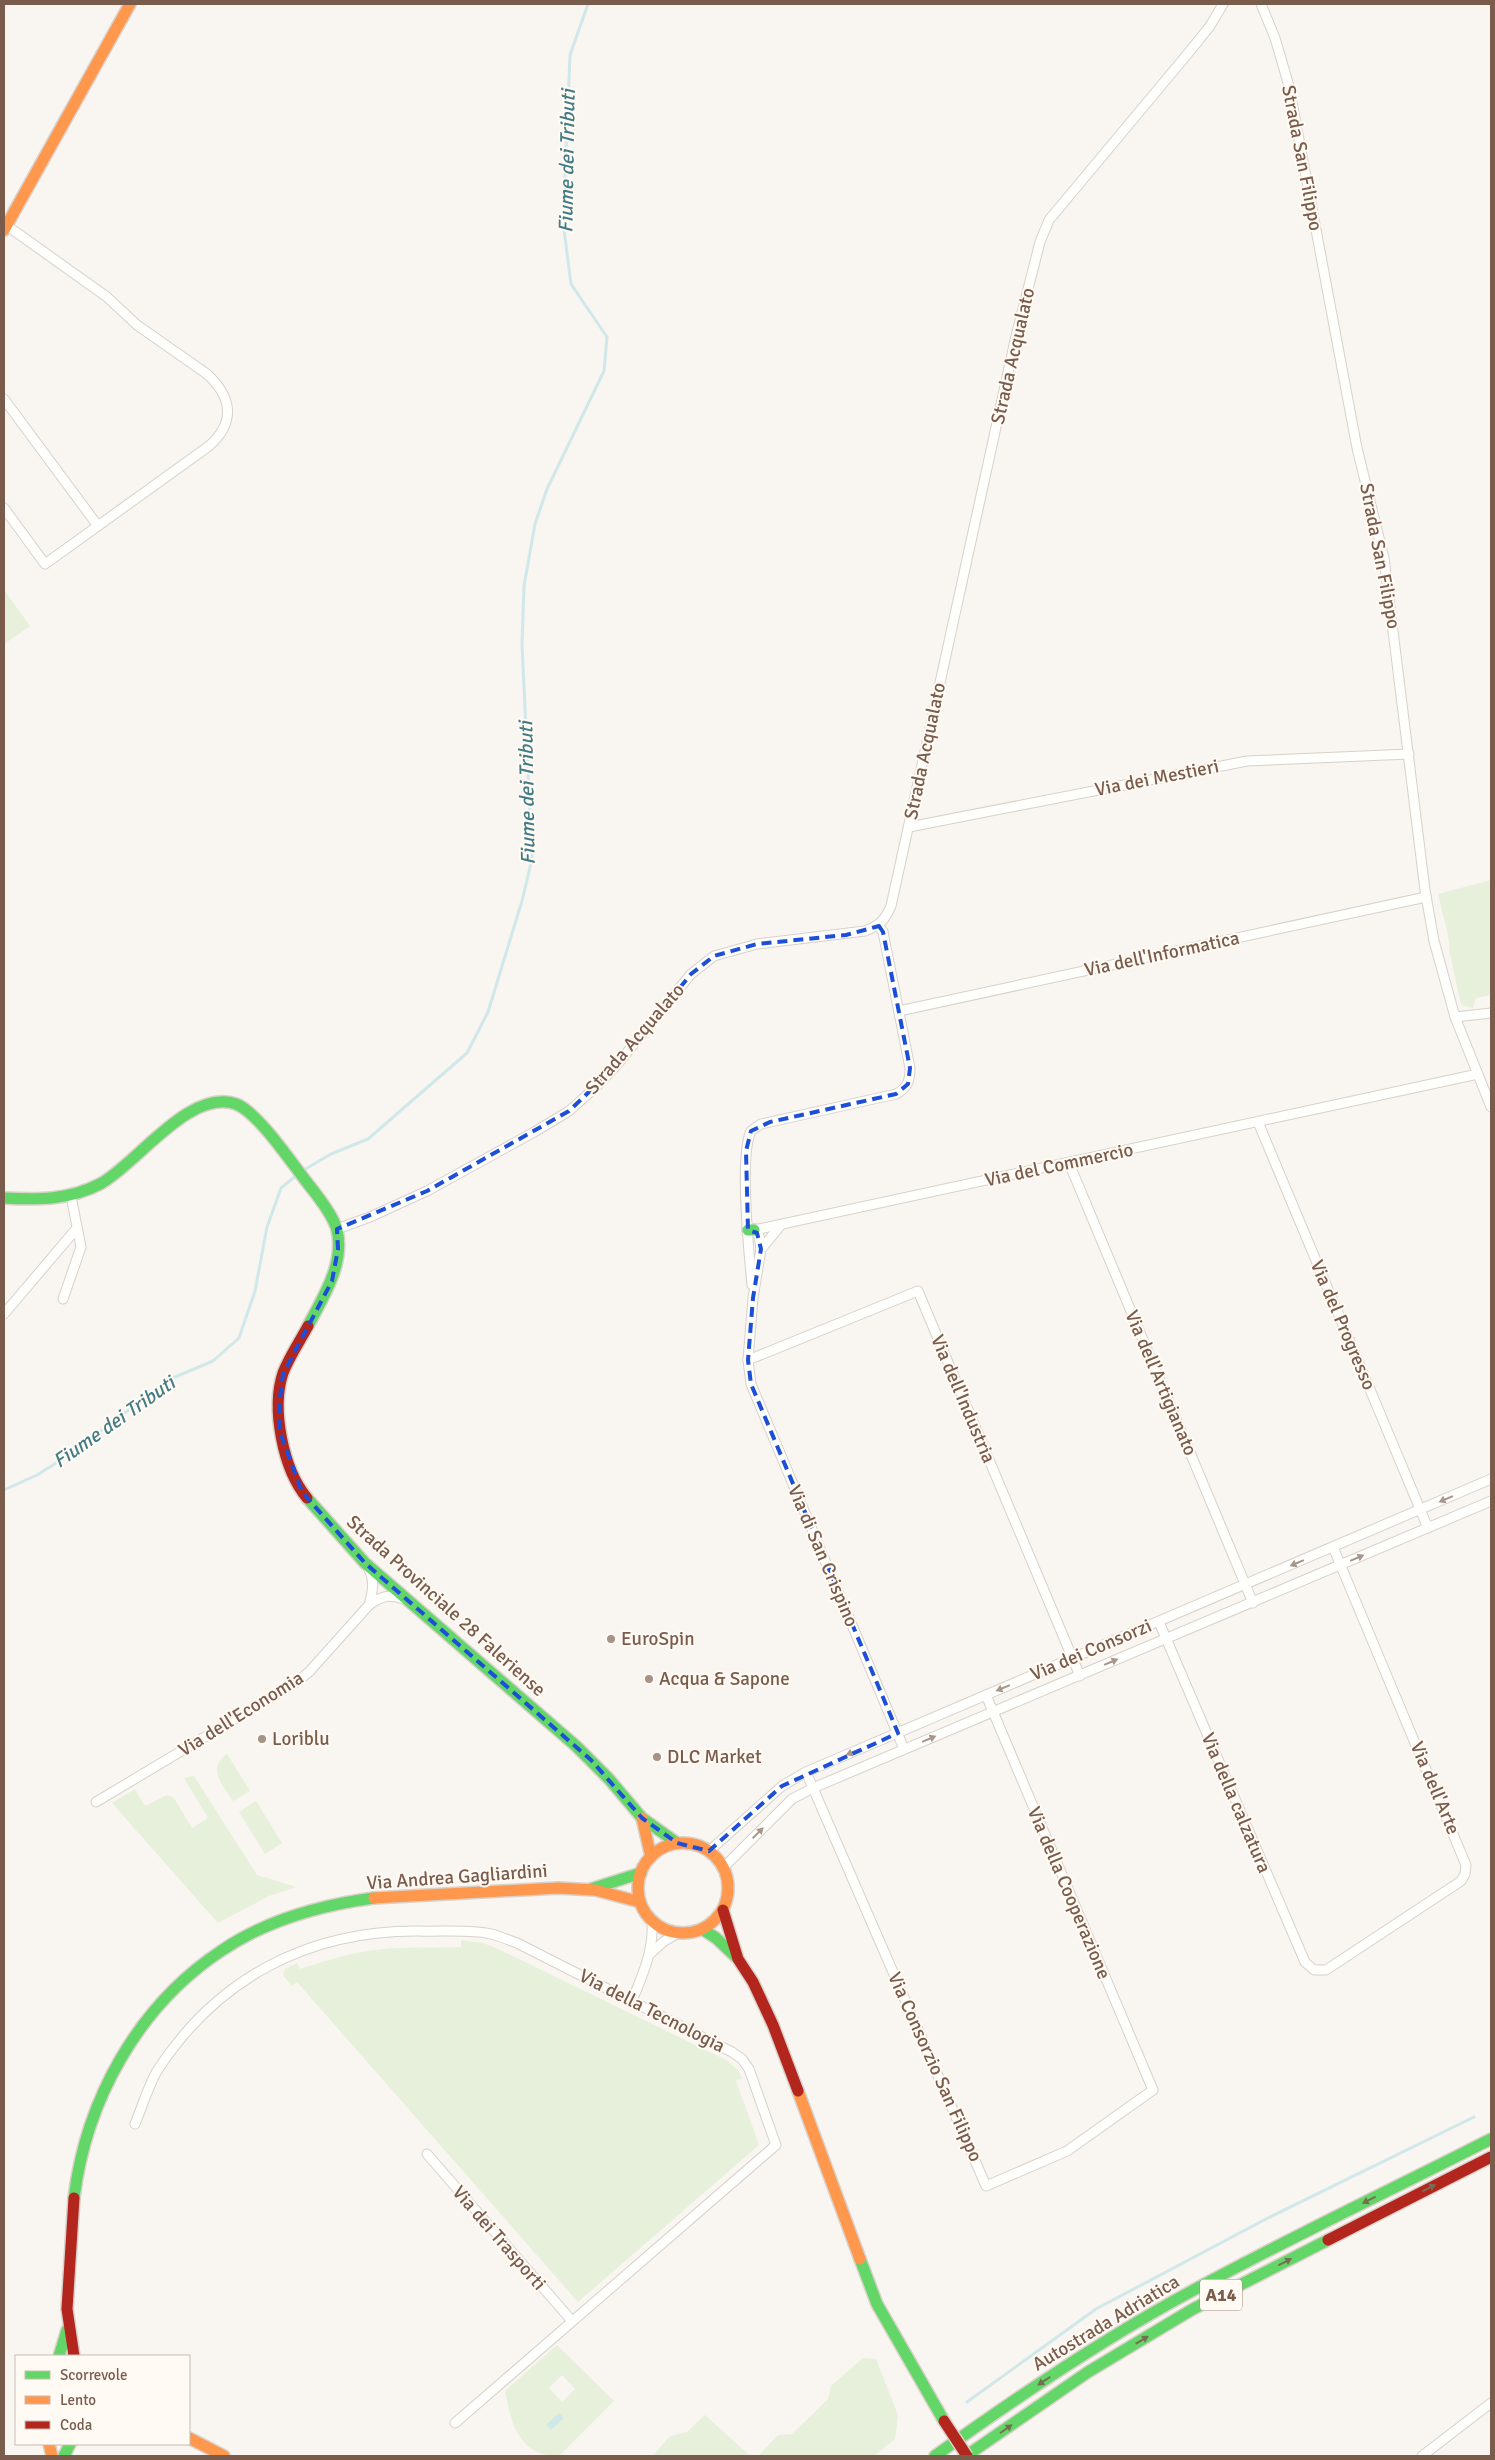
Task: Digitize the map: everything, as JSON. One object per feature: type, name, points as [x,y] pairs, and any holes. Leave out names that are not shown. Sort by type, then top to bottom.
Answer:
[{"type":"main road","points":[[5,227],[130,4]]},
{"type":"main road","points":[[4,1198],[36,1200],[71,1196],[101,1183],[189,1112],[210,1103],[235,1104],[252,1114],[283,1151],[317,1195],[337,1228]]},
{"type":"main road","name":"Strada Provinciale 28 Faleriense","points":[[337,1228],[338,1249],[332,1281],[283,1374],[279,1406],[280,1432],[288,1462],[302,1492],[317,1512],[365,1563],[591,1760],[642,1818],[677,1843]]},
{"type":"main road","name":"Strada Provinciale 28 Faleriense","points":[[642,1818],[651,1856]]},
{"type":"main road","points":[[677,1843],[694,1844],[709,1851],[724,1868],[728,1882],[728,1896],[723,1910],[714,1921],[702,1929],[690,1933],[678,1933],[664,1929],[652,1920],[640,1902],[638,1887],[641,1873],[651,1856],[663,1848],[677,1843]]},
{"type":"main road","points":[[589,1889],[641,1873]]},
{"type":"main road","points":[[589,1889],[640,1902]]},
{"type":"main road","name":"Via Andrea Gagliardini","points":[[68,2325],[73,2215],[80,2157],[94,2115],[116,2066],[150,2017],[182,1980],[221,1950],[268,1926],[320,1908],[371,1898],[422,1894],[589,1889]]},
{"type":"main road","points":[[723,1910],[738,1958],[753,1982],[773,2025],[877,2304],[966,2456]]},
{"type":"main road","points":[[702,1929],[716,1938],[738,1958]]},
{"type":"main road","name":"Autostrada Adriatica","points":[[935,2456],[995,2413],[1081,2357],[1189,2292],[1491,2139]]},
{"type":"main road","name":"Autostrada Adriatica","points":[[966,2456],[1088,2372],[1193,2309],[1491,2157]]},
{"type":"main road","points":[[59,2355],[68,2325]]},
{"type":"main road","points":[[68,2325],[74,2355]]},
{"type":"main road","points":[[190,2439],[224,2456]]},
{"type":"street","name":"Strada Acqualato","points":[[337,1228],[370,1217],[427,1191],[569,1111],[616,1066],[691,974],[714,956],[757,944],[846,935],[879,926],[887,917],[909,827],[1016,336],[1044,230],[1050,220],[1210,26],[1223,4]]},
{"type":"street","name":"Strada San Filippo","points":[[1261,4],[1275,38],[1289,86],[1357,448],[1384,558],[1426,897],[1434,941],[1455,1017],[1491,1107]]},
{"type":"street","points":[[4,508],[45,564],[216,439],[224,429],[228,405],[217,383],[207,374],[137,325],[107,297],[5,227]]},
{"type":"street","points":[[4,400],[98,526]]},
{"type":"street","name":"Via dei Mestieri","points":[[909,827],[1247,760],[1409,754]]},
{"type":"street","name":"Via dell'Informatica","points":[[899,1012],[1426,897]]},
{"type":"street","points":[[753,1298],[746,1151],[751,1131],[761,1124],[896,1094],[904,1090],[908,1084],[910,1068],[883,932],[879,926]]},
{"type":"street","points":[[1455,1017],[1491,1013]]},
{"type":"street","name":"Via del Commercio","points":[[751,1230],[1478,1074]]},
{"type":"street","name":"Via del Progresso","points":[[1258,1122],[1428,1528]]},
{"type":"street","name":"Via dell'Artigianato","points":[[1069,1163],[1253,1603]]},
{"type":"street","points":[[64,1299],[80,1247],[71,1196]]},
{"type":"street","points":[[761,1249],[781,1225]]},
{"type":"street","points":[[4,1314],[77,1228]]},
{"type":"street","points":[[748,1360],[753,1298],[761,1249],[759,1236],[751,1230]]},
{"type":"street","name":"Via dell'Industria","points":[[748,1360],[918,1291],[1080,1676]]},
{"type":"street","name":"Via di San Crispino","points":[[748,1360],[751,1384],[904,1749]]},
{"type":"street","name":"Via dei Consorzi","points":[[709,1851],[782,1786],[806,1772],[1491,1479]]},
{"type":"street","name":"Via dei Consorzi","points":[[724,1868],[792,1799],[813,1788],[1491,1501]]},
{"type":"street","name":"Via dell'Arte","points":[[1326,1970],[1461,1881],[1465,1874],[1466,1865],[1460,1846],[1333,1547]]},
{"type":"street","points":[[365,1563],[373,1581],[376,1595]]},
{"type":"street","points":[[376,1595],[385,1584],[382,1577]]},
{"type":"street","points":[[376,1595],[392,1595],[408,1600]]},
{"type":"street","name":"Via dell'Economia","points":[[96,1802],[295,1683],[309,1672],[376,1595]]},
{"type":"street","name":"Via della calzatura","points":[[1159,1622],[1305,1962],[1314,1970],[1326,1970]]},
{"type":"street","name":"Via della Cooperazione","points":[[986,1695],[1153,2090]]},
{"type":"street","name":"Via Consorzio San Filippo","points":[[806,1772],[986,2186],[1067,2151],[1153,2090]]},
{"type":"street","points":[[632,2001],[651,1954],[652,1920]]},
{"type":"street","name":"Via della Tecnologia","points":[[134,2124],[156,2073],[180,2039],[204,2012],[236,1985],[297,1952],[333,1940],[368,1934],[409,1931],[491,1934],[516,1943],[742,2059],[749,2069],[776,2145],[455,2423]]},
{"type":"street","points":[[651,1954],[663,1942],[678,1933]]},
{"type":"street","name":"Via dei Trasporti","points":[[427,2154],[572,2321]]},
{"type":"street","points":[[1422,2456],[1491,2403]]},
{"type":"highlighted area","points":[[879,926],[883,932],[910,1068],[908,1084],[896,1094],[770,1122],[751,1131],[746,1151],[748,1230],[757,1233],[761,1249],[753,1298],[748,1360],[751,1384],[898,1733],[782,1786],[709,1851],[677,1843],[642,1818],[591,1760],[365,1563],[302,1492],[280,1432],[279,1406],[283,1374],[332,1281],[338,1249],[337,1229],[427,1191],[569,1111],[616,1066],[691,974],[714,956],[757,944],[846,935]]},
{"type":"green space","points":[[4,590],[30,626],[4,644]]},
{"type":"green space","points":[[1491,880],[1491,995],[1476,998],[1473,1008],[1461,1005],[1438,894]]},
{"type":"green space","points":[[227,1754],[250,1791],[233,1801],[221,1783],[217,1771],[218,1765]]},
{"type":"green space","points":[[194,1776],[257,1875],[296,1887],[269,1896],[218,1923],[112,1803],[135,1789],[145,1806],[167,1795],[174,1798],[192,1828],[208,1818],[184,1778]]},
{"type":"green space","points":[[256,1801],[282,1843],[265,1854],[239,1812]]},
{"type":"green space","points":[[461,1940],[483,1943],[498,1949],[726,2060],[738,2070],[742,2078],[736,2081],[759,2145],[578,2302],[297,1982],[292,1986],[283,1975],[285,1969],[297,1963],[300,1969],[342,1956],[369,1951],[395,1948],[461,1947]]},
{"type":"green space","points":[[557,2345],[614,2401],[559,2456],[545,2455],[526,2444],[519,2436],[510,2415],[505,2391]],"holes":[[[562,2375],[575,2389],[562,2402],[549,2388]]]},
{"type":"green space","points":[[863,2358],[876,2359],[898,2415],[895,2439],[874,2456],[758,2456],[778,2435],[792,2434],[828,2399],[831,2386]]},
{"type":"green space","points":[[705,2415],[750,2456],[653,2456],[670,2436],[687,2432]]},
{"type":"water","points":[[559,2413],[564,2418],[551,2430],[546,2425]]},
{"type":"waterway","name":"Fiume dei Tributi","points":[[302,1171],[331,1154],[368,1139],[467,1053],[488,1012],[522,901],[532,859],[522,644],[524,586],[535,524],[547,489],[604,371],[607,337],[571,284],[563,222],[570,55],[588,4]]},
{"type":"waterway","name":"Fiume dei Tributi","points":[[4,1490],[37,1475],[72,1453],[168,1380],[213,1361],[239,1338],[255,1291],[267,1227],[281,1188],[297,1175]]},
{"type":"waterway","points":[[967,2402],[1096,2309],[1268,2218],[1474,2117]]},
{"type":"traffic: fast","points":[[4,1198],[53,1198],[88,1189],[115,1174],[164,1130],[182,1117],[200,1107],[218,1102],[236,1104],[254,1117],[275,1140],[325,1206],[337,1230],[339,1243],[335,1268],[326,1292],[308,1326]]},
{"type":"traffic: fast","points":[[748,1230],[754,1230]]},
{"type":"traffic: fast","points":[[307,1498],[365,1563],[576,1746],[609,1779],[642,1818],[677,1843]]},
{"type":"traffic: fast","points":[[591,1889],[641,1873]]},
{"type":"traffic: fast","points":[[74,2198],[80,2162],[90,2126],[104,2091],[121,2058],[141,2027],[165,1999],[191,1973],[238,1940],[256,1931],[314,1910],[374,1898]]},
{"type":"traffic: fast","points":[[702,1929],[716,1938],[736,1957]]},
{"type":"traffic: fast","points":[[935,2456],[1060,2370],[1157,2310],[1265,2252],[1491,2139]]},
{"type":"traffic: fast","points":[[966,2456],[1088,2372],[1193,2309],[1328,2240]]},
{"type":"traffic: fast","points":[[860,2259],[877,2304],[944,2421]]},
{"type":"traffic: fast","points":[[59,2355],[67,2330]]},
{"type":"traffic: fast","points":[[64,2456],[70,2445]]},
{"type":"traffic: slow","points":[[4,230],[130,4]]},
{"type":"traffic: slow","points":[[642,1818],[651,1857]]},
{"type":"traffic: slow","points":[[683,1843],[700,1847],[715,1856],[724,1871],[728,1888],[724,1905],[715,1920],[700,1929],[683,1933],[666,1929],[651,1920],[642,1905],[638,1888],[642,1871],[651,1856],[666,1847],[683,1843]]},
{"type":"traffic: slow","points":[[374,1898],[558,1888],[595,1890],[640,1902]]},
{"type":"traffic: slow","points":[[798,2091],[860,2259]]},
{"type":"traffic: slow","points":[[190,2439],[224,2456]]},
{"type":"traffic: slow","points":[[49,2445],[52,2456]]},
{"type":"traffic: jam","points":[[307,1498],[291,1471],[286,1455],[279,1421],[278,1404],[283,1373],[308,1326]]},
{"type":"traffic: jam","points":[[723,1910],[738,1959],[753,1982],[773,2025],[798,2091]]},
{"type":"traffic: jam","points":[[1328,2240],[1491,2157]]},
{"type":"traffic: jam","points":[[74,2198],[67,2309],[74,2355]]},
{"type":"traffic: jam","points":[[944,2421],[967,2456]]},
{"type":"place","name":"EuroSpin","points":[[611,1639]]},
{"type":"place","name":"Acqua & Sapone","points":[[649,1679]]},
{"type":"place","name":"Loriblu","points":[[262,1739]]},
{"type":"place","name":"DLC Market","points":[[657,1757]]}]
